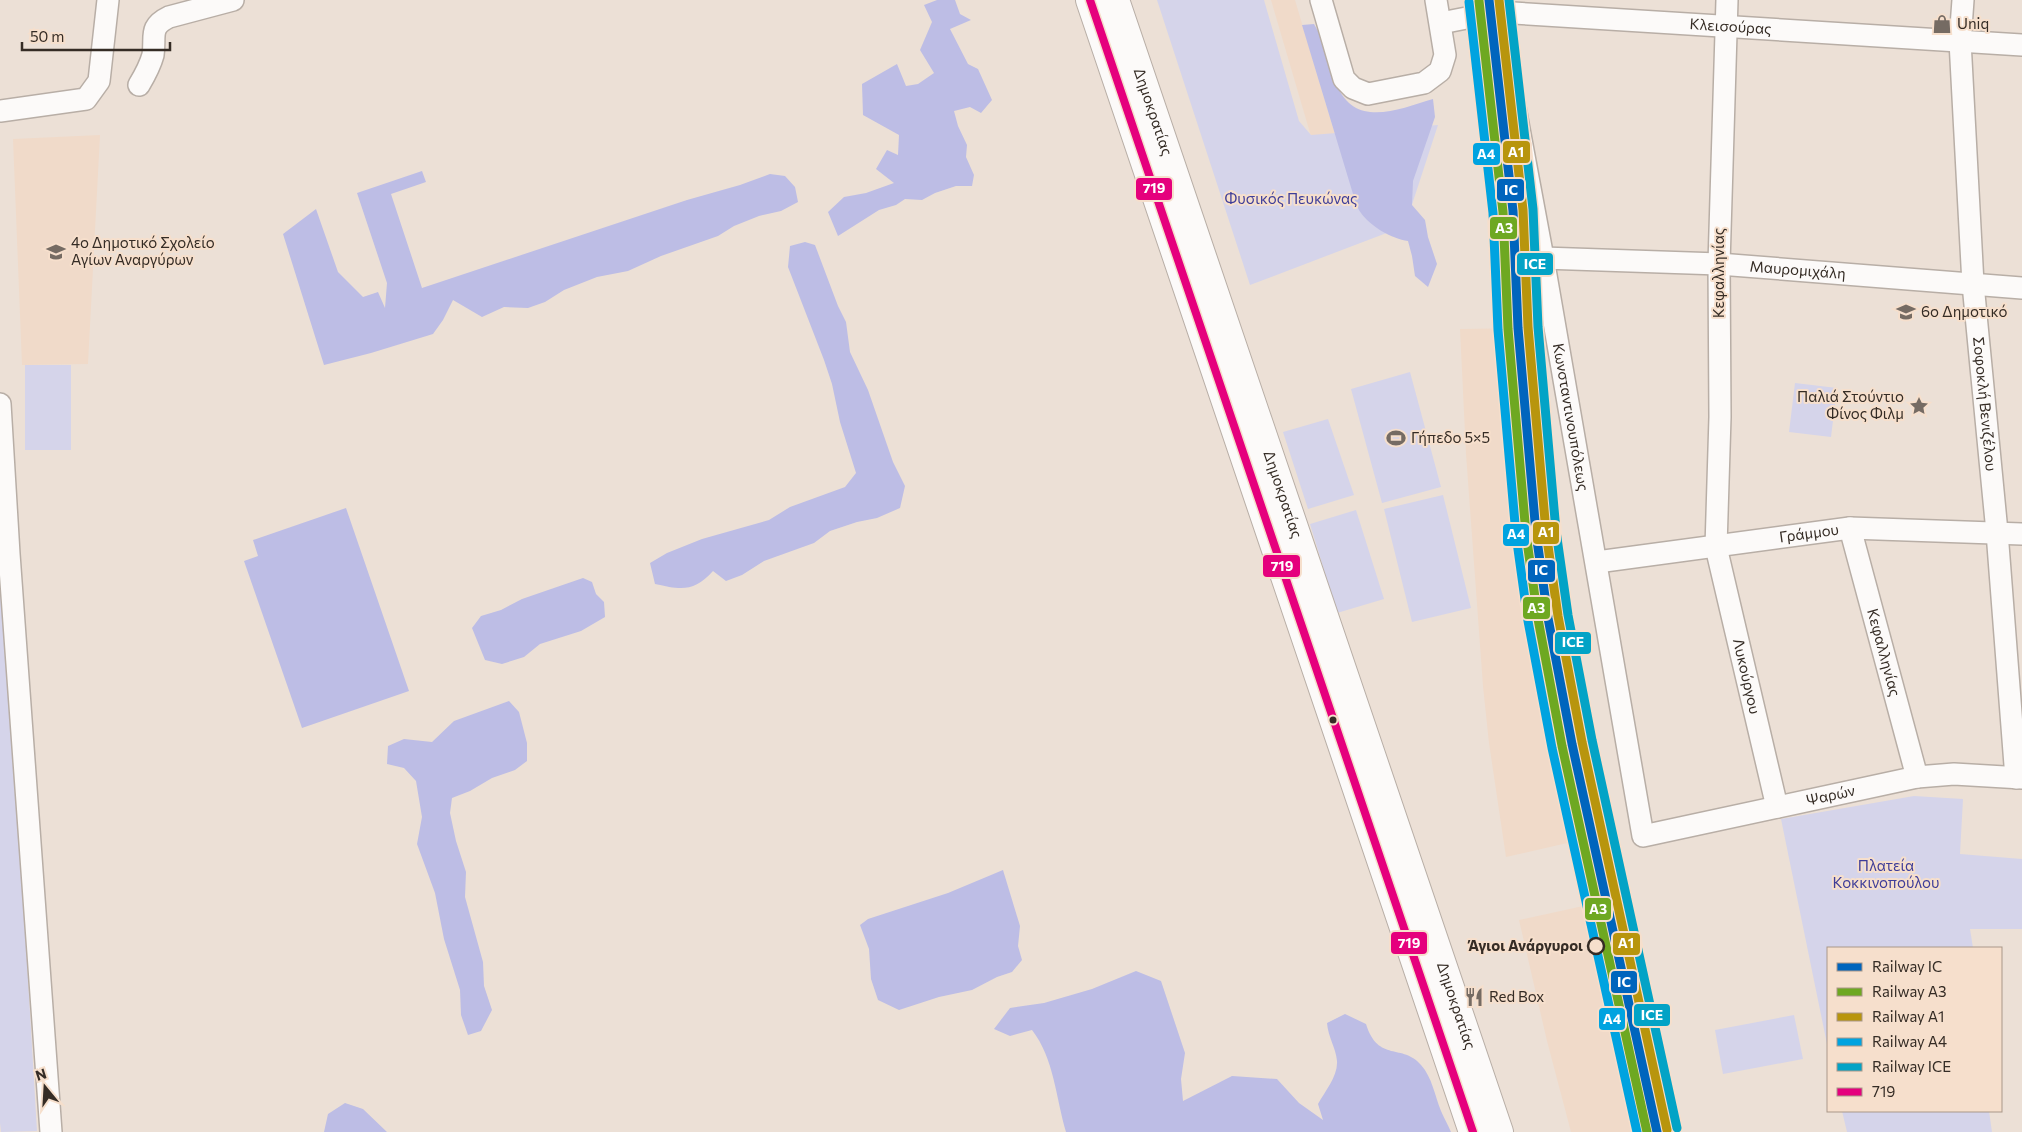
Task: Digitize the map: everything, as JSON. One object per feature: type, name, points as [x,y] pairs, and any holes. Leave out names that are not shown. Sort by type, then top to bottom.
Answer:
[{"type":"main road","name":"Δημοκρατίας","points":[[1090,0],[1474,1132]]},
{"type":"main road","name":"Δημοκρατίας","points":[[1115,0],[1498,1132]]},
{"type":"street","points":[[0,111],[86,99],[99,81],[108,0]]},
{"type":"street","points":[[138,85],[147,72],[153,54],[153,34],[160,21],[233,0]]},
{"type":"street","points":[[1321,0],[1344,79],[1353,88],[1368,94],[1424,82],[1440,71],[1445,55],[1436,0]]},
{"type":"street","name":"Κεφαλληνίας","points":[[1716,547],[1720,417],[1719,264],[1727,0]]},
{"type":"street","name":"Σοφοκλή Βενιζέλου","points":[[1963,0],[1960,41],[1973,284],[2019,778]]},
{"type":"street","name":"Κλεισούρας","points":[[1441,23],[1496,6],[1726,27],[2022,45]]},
{"type":"street","name":"Κωνσταντινουπόλεως","points":[[1496,6],[1543,258],[1643,836]]},
{"type":"street","name":"Μαυρομιχάλη","points":[[1543,258],[1719,264],[2022,288]]},
{"type":"street","points":[[0,404],[9,563],[51,1132]]},
{"type":"street","name":"Κεφαλληνίας","points":[[1850,528],[1917,777]]},
{"type":"street","name":"Γράμμου","points":[[1596,562],[1850,528],[2022,534]]},
{"type":"street","name":"Λυκούργου","points":[[1716,547],[1777,807]]},
{"type":"street","name":"Ψαρών","points":[[1643,836],[1917,777],[1954,774],[2019,778]]},
{"type":"shaded area","points":[[937,0],[955,0],[960,14],[971,20],[950,29],[968,64],[978,69],[992,100],[981,113],[970,107],[954,111],[958,126],[967,145],[966,157],[974,175],[972,186],[956,186],[935,193],[922,200],[905,199],[896,205],[879,210],[838,236],[828,212],[844,197],[866,193],[894,183],[876,169],[887,150],[898,155],[899,135],[863,115],[862,84],[897,64],[906,86],[918,84],[934,73],[920,50],[932,22],[924,5]]},
{"type":"shaded area","points":[[1271,0],[1295,0],[1353,195],[1330,201]]},
{"type":"shaded area","points":[[1314,24],[1337,85],[1345,99],[1355,107],[1366,111],[1392,111],[1433,99],[1435,117],[1413,181],[1412,205],[1425,220],[1428,237],[1437,264],[1428,287],[1415,276],[1408,241],[1388,235],[1376,227],[1365,218],[1357,206],[1302,25]]},
{"type":"shaded area","name":"4ο Δημοτικό Σχολείο Αγίων Αναργύρων","points":[[100,135],[88,364],[22,365],[13,139]]},
{"type":"shaded area","points":[[422,171],[426,182],[391,194],[422,288],[770,174],[785,176],[795,187],[798,202],[781,211],[759,216],[734,226],[718,236],[661,256],[628,271],[597,277],[564,290],[545,302],[528,308],[504,307],[482,317],[453,300],[443,320],[433,334],[324,365],[283,234],[316,209],[338,272],[363,297],[378,292],[385,308],[387,283],[357,193]]},
{"type":"shaded area","points":[[805,242],[815,245],[846,322],[850,352],[868,390],[893,462],[905,486],[900,508],[877,518],[830,531],[814,543],[764,561],[742,575],[726,581],[713,571],[700,583],[687,588],[655,584],[650,563],[667,553],[702,539],[769,520],[790,507],[845,487],[856,473],[840,422],[832,384],[788,267],[790,246]]},
{"type":"shaded area","points":[[1528,328],[1536,447],[1558,617],[1581,742],[1602,835],[1506,857],[1489,743],[1483,686],[1466,454],[1460,329]]},
{"type":"shaded area","points":[[346,508],[409,691],[302,728],[244,561],[258,556],[253,540]]},
{"type":"shaded area","points":[[583,578],[592,582],[596,594],[604,602],[605,617],[581,631],[540,644],[524,657],[502,664],[485,660],[472,628],[481,616],[501,610],[522,599]]},
{"type":"shaded area","points":[[509,701],[519,712],[527,743],[527,761],[515,770],[492,778],[470,791],[452,798],[450,813],[456,841],[466,872],[465,897],[483,962],[484,986],[492,1010],[481,1031],[468,1035],[461,1015],[460,990],[444,939],[435,893],[417,844],[422,817],[416,781],[404,768],[387,764],[388,746],[404,739],[432,742],[454,721]]},
{"type":"shaded area","points":[[1003,870],[1020,926],[1018,946],[1022,960],[1012,972],[997,977],[972,990],[939,997],[899,1010],[878,1000],[871,979],[869,949],[860,925],[868,919],[948,893]]},
{"type":"shaded area","points":[[1614,895],[1665,1132],[1571,1132],[1547,1041],[1519,920],[1606,901]]},
{"type":"shaded area","points":[[1136,971],[1161,981],[1185,1053],[1181,1079],[1183,1101],[1232,1076],[1277,1079],[1299,1103],[1323,1120],[1318,1104],[1337,1067],[1327,1023],[1345,1014],[1366,1024],[1377,1044],[1391,1051],[1406,1055],[1421,1065],[1431,1081],[1441,1111],[1451,1132],[1066,1132],[1050,1066],[1032,1030],[1010,1036],[994,1029],[1010,1008],[1044,1003],[1092,989]]},
{"type":"shaded area","points":[[345,1103],[363,1109],[387,1132],[324,1132],[328,1114]]},
{"type":"green space","name":"Φυσικός Πευκώνας","points":[[1157,0],[1264,0],[1299,121],[1311,135],[1438,125],[1405,226],[1250,285]]},
{"type":"green space","points":[[25,365],[71,365],[71,450],[25,450]]},
{"type":"green space","name":"Γήπεδο 5×5","points":[[1410,372],[1441,487],[1382,503],[1351,389]]},
{"type":"green space","points":[[1795,383],[1837,388],[1831,437],[1789,432]]},
{"type":"green space","points":[[1328,419],[1354,495],[1308,509],[1283,432]]},
{"type":"green space","points":[[1443,495],[1471,608],[1412,622],[1384,509]]},
{"type":"green space","points":[[0,506],[37,1131],[1,1132],[0,1123]]},
{"type":"green space","points":[[1356,510],[1384,599],[1337,613],[1310,524]]},
{"type":"green space","name":"Πλατεία Κοκκινοπούλου","points":[[1914,796],[1963,799],[1960,854],[2022,859],[2022,929],[1970,929],[1973,947],[1827,947],[1827,1044],[1781,819]]},
{"type":"green space","points":[[1794,1015],[1803,1059],[1723,1074],[1715,1030]]},
{"type":"green space","points":[[1842,1112],[1989,1112],[1992,1132],[1847,1132]]},
{"type":"rail line","name":"IC","points":[[1489,0],[1513,211],[1518,328],[1536,533],[1548,618],[1572,744],[1657,1132]]},
{"type":"rail line","name":"A1","points":[[1499,0],[1523,210],[1528,327],[1546,532],[1558,616],[1582,742],[1667,1130]]},
{"type":"rail line","name":"ICE","points":[[1509,0],[1533,209],[1538,327],[1556,531],[1568,615],[1592,740],[1677,1128]]},
{"type":"rail line","name":"A3","points":[[1479,1],[1503,212],[1508,329],[1526,534],[1538,619],[1562,746],[1647,1132]]},
{"type":"rail line","name":"A4","points":[[1469,2],[1493,213],[1498,330],[1516,535],[1528,621],[1552,748],[1637,1132]]},
{"type":"transit line","name":"719","points":[[1090,0],[1473,1132]]},
{"type":"place","name":"Uniq","points":[[1942,24]]},
{"type":"place","name":"4ο Δημοτικό Σχολείο Αγίων Αναργύρων","points":[[56,252]]},
{"type":"place","name":"6ο Δημοτικό","points":[[1906,312]]},
{"type":"place","name":"Παλιά Στούντιο Φίνος Φιλμ","points":[[1919,406]]},
{"type":"place","name":"Γήπεδο 5×5","points":[[1396,438]]},
{"type":"place","name":"Άγιοι Ανάργυροι","points":[[1596,946]]},
{"type":"place","name":"Red Box","points":[[1474,997]]}]
